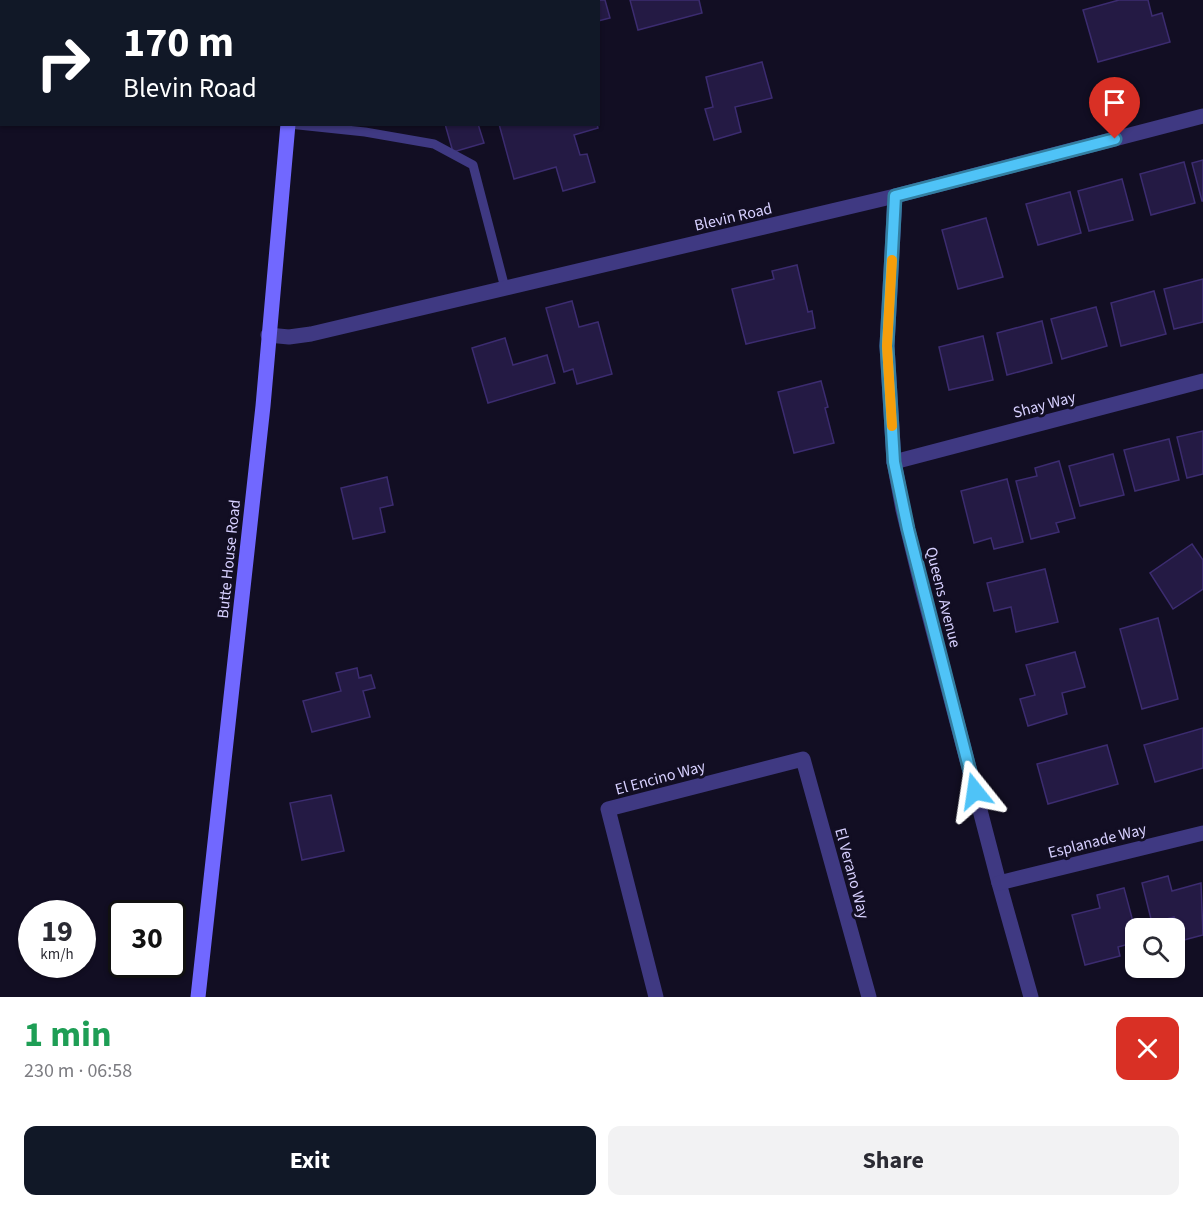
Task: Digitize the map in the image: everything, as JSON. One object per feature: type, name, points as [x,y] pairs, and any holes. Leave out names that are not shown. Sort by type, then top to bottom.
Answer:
[{"type":"main road","name":"Butte House Road","points":[[198,997],[263,406],[288,126]]},
{"type":"street","name":"Blevin Road","points":[[268,335],[289,337],[311,334],[895,196],[1203,116]]},
{"type":"street","name":"Queens Avenue","points":[[895,196],[887,346],[894,462],[919,573],[999,883],[1031,997]]},
{"type":"street","name":"Shay Way","points":[[894,462],[1203,381]]},
{"type":"street","name":"El Encino Way","points":[[656,997],[608,809],[803,759]]},
{"type":"street","name":"El Verano Way","points":[[803,759],[869,997]]},
{"type":"street","name":"Esplanade Way","points":[[999,883],[1203,832]]},
{"type":"lane","points":[[307,126],[364,132],[434,144],[473,165],[506,288]]},
{"type":"building","points":[[600,0],[605,0],[610,18],[600,20]]},
{"type":"building","points":[[630,0],[699,0],[702,13],[638,30]]},
{"type":"building","points":[[1119,0],[1148,0],[1152,16],[1162,13],[1170,42],[1098,62],[1083,10]]},
{"type":"building","points":[[762,62],[772,98],[735,107],[741,132],[714,140],[705,109],[713,107],[706,77]]},
{"type":"building","points":[[446,126],[479,126],[484,143],[453,152]]},
{"type":"building","points":[[500,126],[598,126],[598,128],[574,135],[580,155],[587,154],[595,182],[563,191],[556,167],[514,179]]},
{"type":"building","points":[[1203,160],[1203,201],[1202,201],[1192,163]]},
{"type":"building","points":[[1184,162],[1195,203],[1151,215],[1140,174]]},
{"type":"building","points":[[1122,179],[1133,220],[1089,231],[1078,191]]},
{"type":"building","points":[[1070,192],[1081,233],[1038,245],[1026,204]]},
{"type":"building","points":[[986,218],[1003,277],[958,289],[942,230]]},
{"type":"building","points":[[797,265],[808,312],[812,311],[815,328],[746,344],[732,289],[774,279],[772,271]]},
{"type":"building","points":[[1203,279],[1203,322],[1174,329],[1164,289]]},
{"type":"building","points":[[1154,291],[1166,334],[1121,346],[1111,303]]},
{"type":"building","points":[[572,301],[579,327],[598,322],[612,374],[577,384],[573,369],[564,372],[546,308]]},
{"type":"building","points":[[1096,307],[1107,346],[1062,359],[1051,319]]},
{"type":"building","points":[[1042,321],[1052,363],[1007,375],[997,333]]},
{"type":"building","points":[[983,336],[993,380],[949,390],[939,347]]},
{"type":"building","points":[[505,338],[513,365],[547,355],[555,383],[488,403],[472,348]]},
{"type":"building","points":[[821,381],[834,443],[794,453],[778,392]]},
{"type":"building","points":[[1203,431],[1203,474],[1187,478],[1177,437]]},
{"type":"building","points":[[1169,439],[1179,480],[1135,491],[1124,450]]},
{"type":"building","points":[[1113,454],[1124,495],[1080,506],[1069,466]]},
{"type":"building","points":[[1059,461],[1075,518],[1056,523],[1059,532],[1031,539],[1016,481],[1037,476],[1035,468]]},
{"type":"building","points":[[387,477],[393,505],[380,508],[385,532],[353,539],[341,488]]},
{"type":"building","points":[[1007,479],[1023,542],[994,549],[991,538],[974,543],[961,491]]},
{"type":"building","points":[[1192,544],[1203,560],[1203,589],[1173,609],[1150,573]]},
{"type":"building","points":[[1045,569],[1058,622],[1016,632],[1011,607],[994,611],[987,583]]},
{"type":"building","points":[[1158,618],[1178,699],[1142,709],[1120,629]]},
{"type":"building","points":[[1075,652],[1085,687],[1062,693],[1067,714],[1028,726],[1020,699],[1035,695],[1026,665]]},
{"type":"building","points":[[357,668],[359,678],[371,675],[375,688],[363,691],[370,717],[312,732],[303,701],[341,691],[336,673]]},
{"type":"building","points":[[1203,728],[1203,768],[1155,782],[1144,745]]},
{"type":"building","points":[[1107,745],[1118,784],[1048,804],[1037,764]]},
{"type":"building","points":[[331,795],[344,851],[302,860],[290,803]]},
{"type":"building","points":[[1168,876],[1172,891],[1201,883],[1203,935],[1185,940],[1185,918],[1151,918],[1142,883]]},
{"type":"building","points":[[1124,888],[1132,918],[1125,918],[1125,945],[1118,947],[1120,956],[1085,965],[1072,915],[1100,908],[1097,895]]},
{"type":"slow traffic","points":[[892,260],[887,346],[892,426]]},
{"type":"route","points":[[975,791],[903,510],[894,462],[887,346],[895,196],[1115,139]]}]
